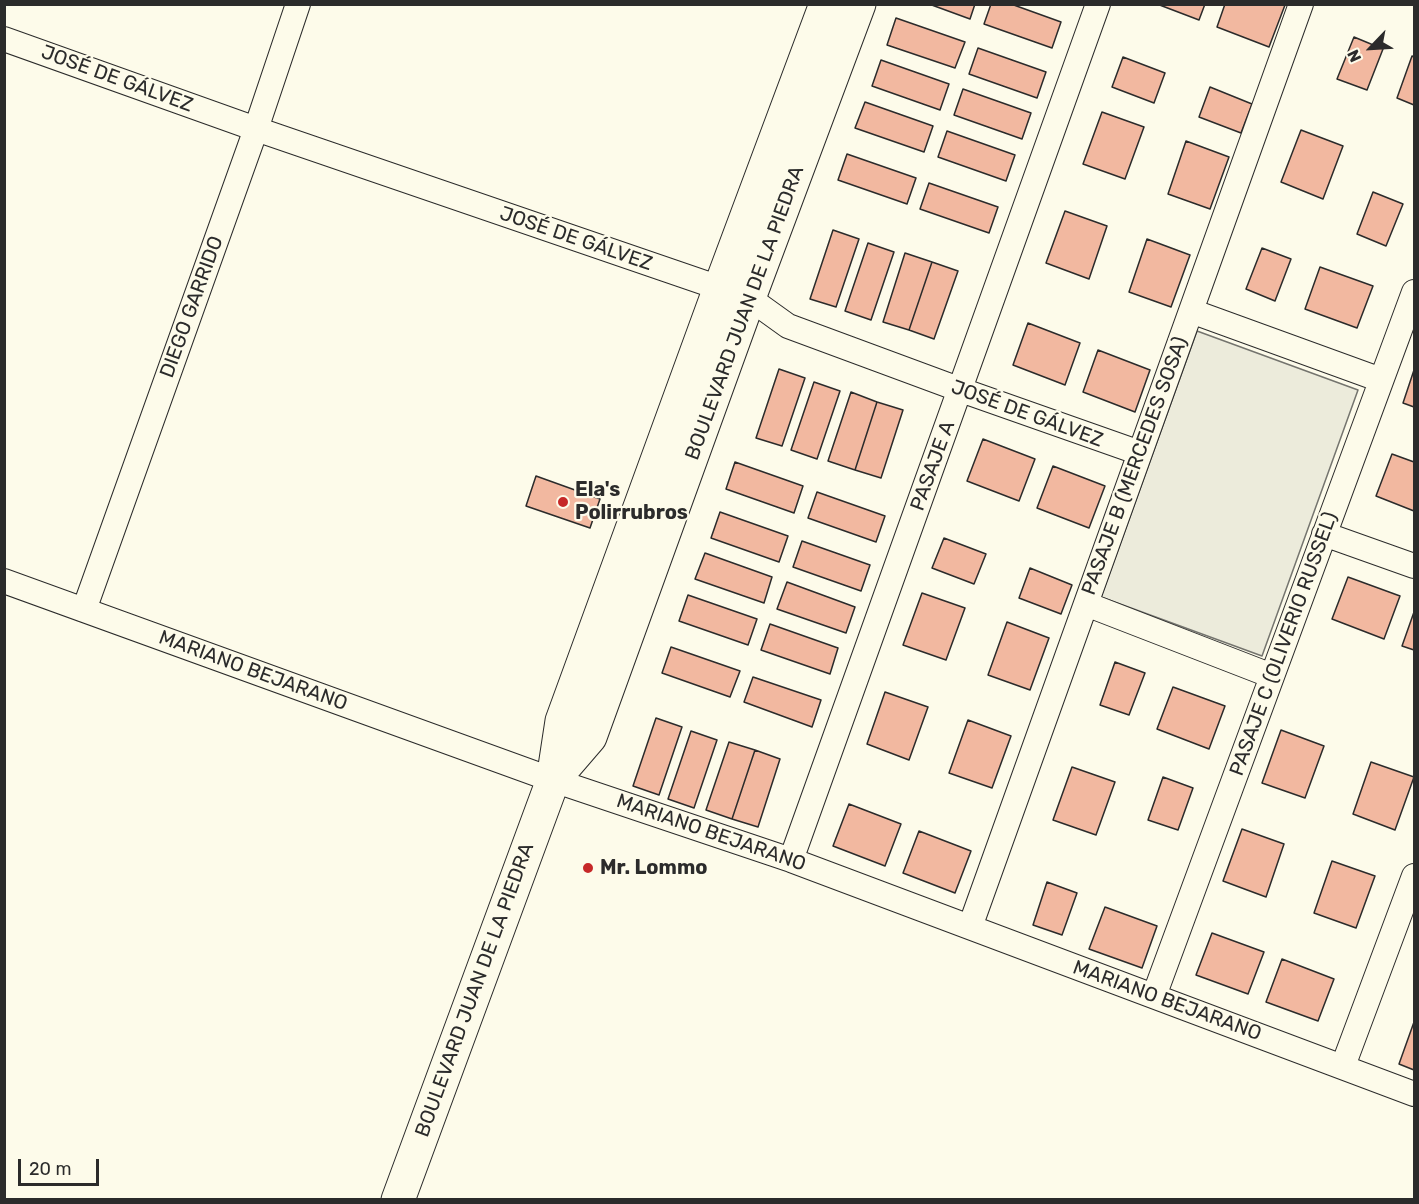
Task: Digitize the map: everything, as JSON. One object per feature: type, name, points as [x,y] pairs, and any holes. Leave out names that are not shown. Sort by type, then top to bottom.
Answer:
[{"type":"main road","name":"BOULEVARD JUAN DE LA PIEDRA","points":[[735,293],[826,4]]},
{"type":"main road","name":"BOULEVARD JUAN DE LA PIEDRA","points":[[398,1200],[553,780],[562,722],[735,293],[859,4]]},
{"type":"street","name":"DIEGO GARRIDO","points":[[84,610],[256,129],[298,4]]},
{"type":"street","name":"PASAJE A","points":[[791,860],[1098,4]]},
{"type":"street","name":"PASAJE B (MERCEDES SOSA)","points":[[970,927],[1301,4]]},
{"type":"street","name":"JOSÉ DE GÁLVEZ","points":[[4,39],[256,129],[735,293],[788,326],[1140,453]]},
{"type":"street","name":"PASAJE C (OLIVERIO RUSSEL)","points":[[1154,996],[1414,292]]},
{"type":"street","points":[[1191,311],[1381,380]]},
{"type":"street","points":[[1324,534],[1414,566]]},
{"type":"street","name":"MARIANO BEJARANO","points":[[4,580],[553,780],[791,860],[1414,1094]]},
{"type":"street","points":[[1086,604],[1272,676]]},
{"type":"street","points":[[1343,1066],[1414,876]]},
{"type":"shaded area","points":[[1197,331],[1358,390],[1262,656],[1101,597]]},
{"type":"building","points":[[929,4],[975,4],[970,19]]},
{"type":"building","points":[[991,4],[1011,4],[1061,22],[1052,48],[984,24]]},
{"type":"building","points":[[1157,4],[1205,4],[1199,20]]},
{"type":"building","points":[[1225,4],[1285,5],[1269,47],[1217,27]]},
{"type":"building","points":[[896,18],[965,42],[955,68],[887,45]]},
{"type":"building","points":[[1354,37],[1383,49],[1367,90],[1337,79]]},
{"type":"building","points":[[978,48],[1046,72],[1037,98],[969,74]]},
{"type":"building","points":[[1412,56],[1414,57],[1414,105],[1397,98]]},
{"type":"building","points":[[1123,57],[1165,73],[1154,103],[1112,87]]},
{"type":"building","points":[[881,60],[949,84],[940,110],[872,86]]},
{"type":"building","points":[[1210,87],[1252,104],[1241,133],[1199,117]]},
{"type":"building","points":[[963,89],[1031,113],[1022,139],[954,115]]},
{"type":"building","points":[[865,102],[933,126],[924,152],[855,128]]},
{"type":"building","points":[[1102,112],[1144,127],[1125,179],[1083,164]]},
{"type":"building","points":[[1301,130],[1343,146],[1323,199],[1281,182]]},
{"type":"building","points":[[947,131],[1015,155],[1006,181],[938,157]]},
{"type":"building","points":[[1186,141],[1229,157],[1210,209],[1168,194]]},
{"type":"building","points":[[847,154],[916,178],[907,204],[838,180]]},
{"type":"building","points":[[929,183],[998,207],[989,233],[920,209]]},
{"type":"building","points":[[1373,192],[1403,204],[1386,246],[1357,234]]},
{"type":"building","points":[[1065,211],[1107,226],[1089,279],[1046,263]]},
{"type":"building","points":[[833,230],[859,239],[836,307],[810,299]]},
{"type":"building","points":[[1147,239],[1190,255],[1171,307],[1129,292]]},
{"type":"building","points":[[868,243],[894,252],[871,320],[845,311]]},
{"type":"building","points":[[1262,248],[1291,259],[1275,301],[1246,289]]},
{"type":"building","points":[[905,253],[932,262],[909,330],[883,322]]},
{"type":"building","points":[[932,262],[958,271],[934,339],[909,330]]},
{"type":"building","points":[[1320,267],[1373,286],[1357,328],[1305,309]]},
{"type":"building","points":[[1028,323],[1080,343],[1065,385],[1013,365]]},
{"type":"building","points":[[1098,350],[1150,370],[1135,412],[1083,392]]},
{"type":"building","points":[[779,369],[805,378],[782,446],[756,438]]},
{"type":"building","points":[[1414,370],[1414,407],[1403,403]]},
{"type":"building","points":[[814,382],[840,391],[817,459],[791,450]]},
{"type":"building","points":[[851,392],[877,402],[855,470],[828,461]]},
{"type":"building","points":[[877,402],[903,410],[881,478],[855,470]]},
{"type":"building","points":[[983,439],[1035,459],[1019,501],[967,481]]},
{"type":"building","points":[[1392,454],[1414,462],[1414,511],[1376,496]]},
{"type":"building","points":[[735,462],[803,486],[794,513],[726,489]]},
{"type":"building","points":[[1053,466],[1105,486],[1089,528],[1037,508]]},
{"type":"building","name":"Ela's Polirrubros","points":[[536,476],[600,499],[590,528],[526,506]]},
{"type":"building","points":[[817,492],[885,516],[876,542],[808,518]]},
{"type":"building","points":[[720,512],[788,536],[779,562],[711,538]]},
{"type":"building","points":[[944,538],[986,554],[974,584],[932,568]]},
{"type":"building","points":[[802,541],[870,565],[861,591],[793,567]]},
{"type":"building","points":[[705,553],[772,577],[764,603],[695,579]]},
{"type":"building","points":[[1030,568],[1072,585],[1061,614],[1019,598]]},
{"type":"building","points":[[1348,577],[1400,596],[1384,639],[1332,619]]},
{"type":"building","points":[[787,582],[855,607],[846,633],[777,609]]},
{"type":"building","points":[[922,593],[965,608],[946,660],[903,645]]},
{"type":"building","points":[[688,595],[757,619],[748,645],[679,621]]},
{"type":"building","points":[[1414,612],[1414,650],[1402,646]]},
{"type":"building","points":[[1007,622],[1049,638],[1030,690],[988,675]]},
{"type":"building","points":[[770,624],[838,648],[830,674],[761,650]]},
{"type":"building","points":[[671,647],[740,671],[730,697],[662,673]]},
{"type":"building","points":[[1115,662],[1145,673],[1129,715],[1100,705]]},
{"type":"building","points":[[753,677],[821,700],[812,727],[744,702]]},
{"type":"building","points":[[1173,687],[1225,706],[1209,749],[1157,729]]},
{"type":"building","points":[[885,692],[928,707],[909,760],[867,744]]},
{"type":"building","points":[[656,718],[682,727],[659,795],[633,786]]},
{"type":"building","points":[[968,720],[1011,736],[992,788],[949,773]]},
{"type":"building","points":[[1281,730],[1324,746],[1305,798],[1262,783]]},
{"type":"building","points":[[691,731],[717,740],[694,808],[668,799]]},
{"type":"building","points":[[729,742],[755,750],[732,819],[706,810]]},
{"type":"building","points":[[755,750],[780,759],[758,827],[732,819]]},
{"type":"building","points":[[1371,762],[1414,777],[1395,830],[1353,814]]},
{"type":"building","points":[[1072,767],[1115,782],[1096,835],[1053,820]]},
{"type":"building","points":[[1163,777],[1193,788],[1178,830],[1148,820]]},
{"type":"building","points":[[849,804],[901,824],[885,866],[833,846]]},
{"type":"building","points":[[1242,829],[1284,844],[1266,897],[1223,881]]},
{"type":"building","points":[[919,831],[971,851],[955,893],[903,873]]},
{"type":"building","points":[[1332,861],[1375,876],[1356,928],[1314,913]]},
{"type":"building","points":[[1047,882],[1077,893],[1062,935],[1033,925]]},
{"type":"building","points":[[1105,907],[1157,926],[1142,968],[1089,949]]},
{"type":"building","points":[[1212,933],[1264,952],[1248,994],[1196,975]]},
{"type":"building","points":[[1282,959],[1334,979],[1318,1021],[1266,1002]]},
{"type":"building","points":[[1414,1022],[1414,1070],[1399,1064]]},
{"type":"place","name":"Ela's Polirrubros","points":[[563,502]]},
{"type":"place","name":"Mr. Lommo","points":[[588,868]]}]
